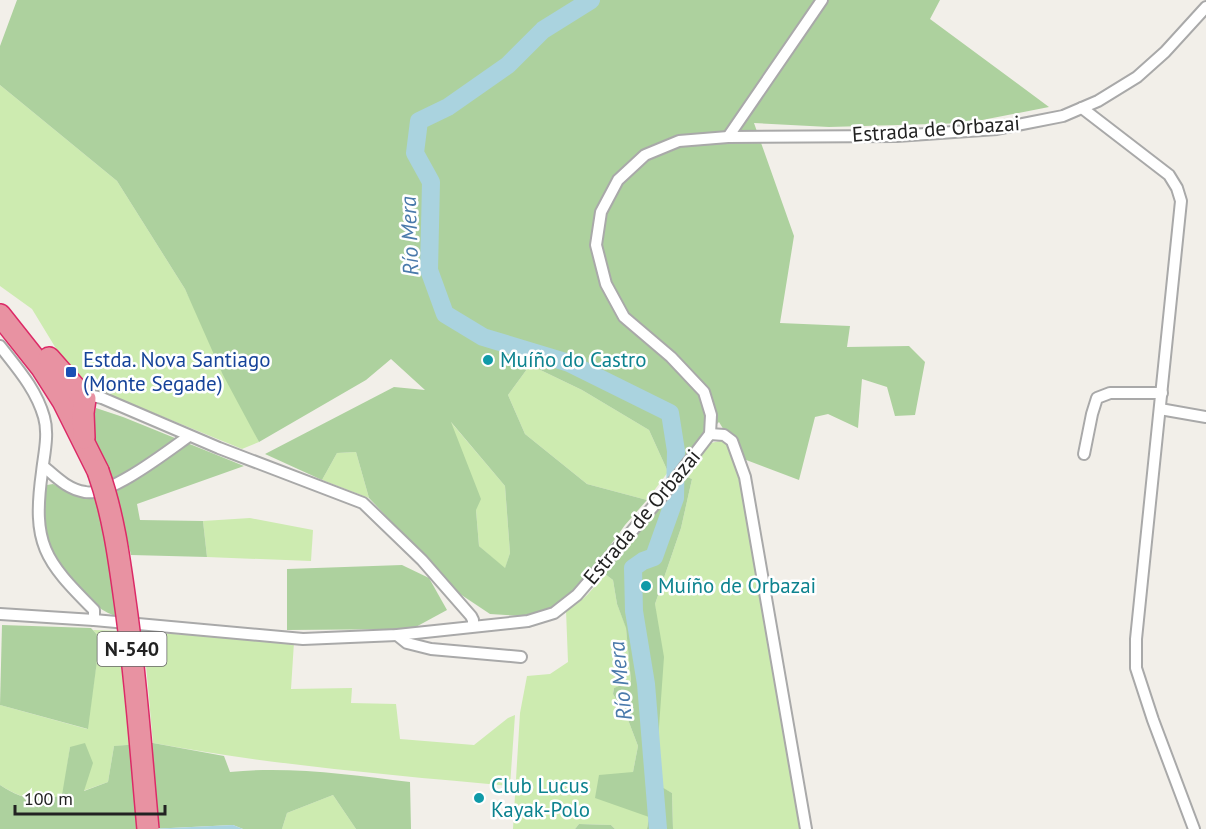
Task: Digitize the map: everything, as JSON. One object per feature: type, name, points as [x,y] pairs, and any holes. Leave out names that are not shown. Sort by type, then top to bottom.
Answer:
[{"type":"highway","points":[[0,305],[23,323],[55,365],[86,399],[83,413],[85,442]]},
{"type":"highway","name":"N-540","points":[[0,315],[35,374],[63,401],[85,442],[106,495],[116,540],[133,657],[148,829]]},
{"type":"street","points":[[728,137],[822,0]]},
{"type":"street","name":"Estrada de Orbazai","points":[[0,614],[303,639],[397,635],[528,621],[554,614],[578,595],[663,495],[710,435],[711,415],[704,392],[671,357],[624,317],[606,284],[596,245],[601,212],[618,180],[645,155],[679,141],[728,137],[897,136],[997,129],[1063,116],[1098,101],[1137,77],[1165,52],[1206,7]]},
{"type":"street","points":[[1082,108],[1169,175],[1177,188],[1180,201],[1137,627],[1136,668],[1194,829]]},
{"type":"street","points":[[0,346],[35,374],[46,439],[37,519],[43,546],[55,569],[94,610],[94,620]]},
{"type":"street","points":[[1084,454],[1097,398],[1110,393],[1162,393]]},
{"type":"street","points":[[86,399],[93,396],[102,398],[189,436],[363,503],[422,560],[471,616],[473,626]]},
{"type":"street","points":[[1160,410],[1206,417]]},
{"type":"street","points":[[710,435],[724,435],[732,441],[745,477],[806,829]]},
{"type":"street","points":[[43,466],[67,486],[88,493],[120,483],[189,436]]},
{"type":"street","points":[[397,635],[407,644],[431,649],[521,657]]},
{"type":"green space","points":[[17,0],[940,0],[930,19],[1049,107],[967,123],[829,127],[754,123],[794,236],[780,323],[850,326],[847,347],[909,346],[925,362],[915,415],[895,416],[887,387],[862,379],[858,428],[828,414],[815,417],[799,480],[741,458],[719,422],[668,472],[649,430],[582,390],[530,365],[508,395],[525,434],[587,484],[647,500],[625,525],[583,583],[550,609],[521,616],[490,614],[460,594],[369,498],[356,452],[337,453],[322,480],[265,454],[394,387],[425,390],[391,359],[366,380],[259,442],[223,375],[185,289],[117,181],[0,85],[0,46]],"holes":[[[451,422],[505,486],[510,553],[505,568],[479,546],[476,510],[481,499]]]},
{"type":"green space","points":[[0,85],[117,181],[185,289],[259,442],[242,449],[85,385],[63,360],[32,309],[0,286]]},
{"type":"green space","points":[[530,365],[582,390],[649,430],[668,472],[647,500],[587,484],[525,434],[508,395]]},
{"type":"green space","points":[[96,408],[244,466],[137,504],[140,520],[203,521],[207,557],[131,555],[120,509],[91,430]]},
{"type":"green space","points":[[449,420],[505,486],[510,553],[505,569],[479,546],[476,510]]},
{"type":"green space","points":[[720,441],[732,450],[742,478],[801,829],[673,829],[672,793],[655,784],[660,695],[655,604],[681,528],[692,479],[685,476],[711,443]]},
{"type":"green space","points":[[356,452],[369,498],[322,480],[337,453]]},
{"type":"green space","points":[[685,476],[692,479],[681,528],[655,604],[664,657],[655,783],[672,793],[673,829],[647,829],[649,817],[595,798],[599,775],[633,772],[638,746],[627,717],[613,694],[614,688],[631,681],[626,628],[617,604],[613,580],[605,574]]},
{"type":"green space","points":[[53,484],[73,494],[94,496],[105,529],[121,618],[108,613],[92,602],[55,562],[45,534],[43,514],[47,485]]},
{"type":"green space","points":[[250,518],[313,530],[311,561],[207,557],[203,521]]},
{"type":"green space","points":[[402,565],[429,578],[447,610],[412,629],[287,630],[287,569]]},
{"type":"green space","points":[[605,574],[613,580],[617,604],[626,627],[631,682],[614,688],[613,694],[627,717],[638,746],[633,772],[649,817],[647,829],[615,829],[611,825],[579,824],[575,829],[513,829],[520,713],[527,676],[550,674],[568,662],[566,610],[583,599]]},
{"type":"green space","points":[[2,625],[91,628],[100,638],[88,729],[0,705]]},
{"type":"green space","points":[[93,630],[124,631],[135,745],[114,746],[108,782],[83,791],[70,747],[63,795],[38,799],[8,790],[0,785],[0,705],[87,729],[100,638]]},
{"type":"green space","points":[[143,632],[294,642],[291,689],[352,688],[351,703],[396,704],[400,739],[474,745],[515,715],[510,786],[286,763],[153,743]]},
{"type":"green space","points":[[85,743],[93,763],[84,791],[108,782],[114,746],[153,743],[224,756],[230,772],[298,771],[410,782],[411,829],[356,829],[333,795],[287,813],[282,829],[243,829],[233,825],[150,829],[0,829],[0,785],[15,794],[30,798],[45,799],[62,795],[70,747]]},
{"type":"green space","points":[[333,795],[356,829],[282,829],[287,813]]},
{"type":"green space","points":[[579,824],[611,825],[615,829],[575,829]]},
{"type":"water","points":[[233,825],[243,829],[150,829]]},
{"type":"waterway","name":"Río Mera","points":[[591,0],[543,30],[508,65],[448,107],[419,121],[415,153],[431,182],[429,270],[445,314],[483,337],[569,363],[670,413],[676,451],[675,498],[654,557],[633,568],[634,611],[646,684],[658,829]]},
{"type":"place","name":"Muíño do Castro","points":[[488,360]]},
{"type":"place","name":"Estda. Nova Santiago (Monte Segade)","points":[[71,372]]},
{"type":"place","name":"Muíño de Orbazai","points":[[646,586]]},
{"type":"place","name":"Club Lucus Kayak-Polo","points":[[479,798]]}]
